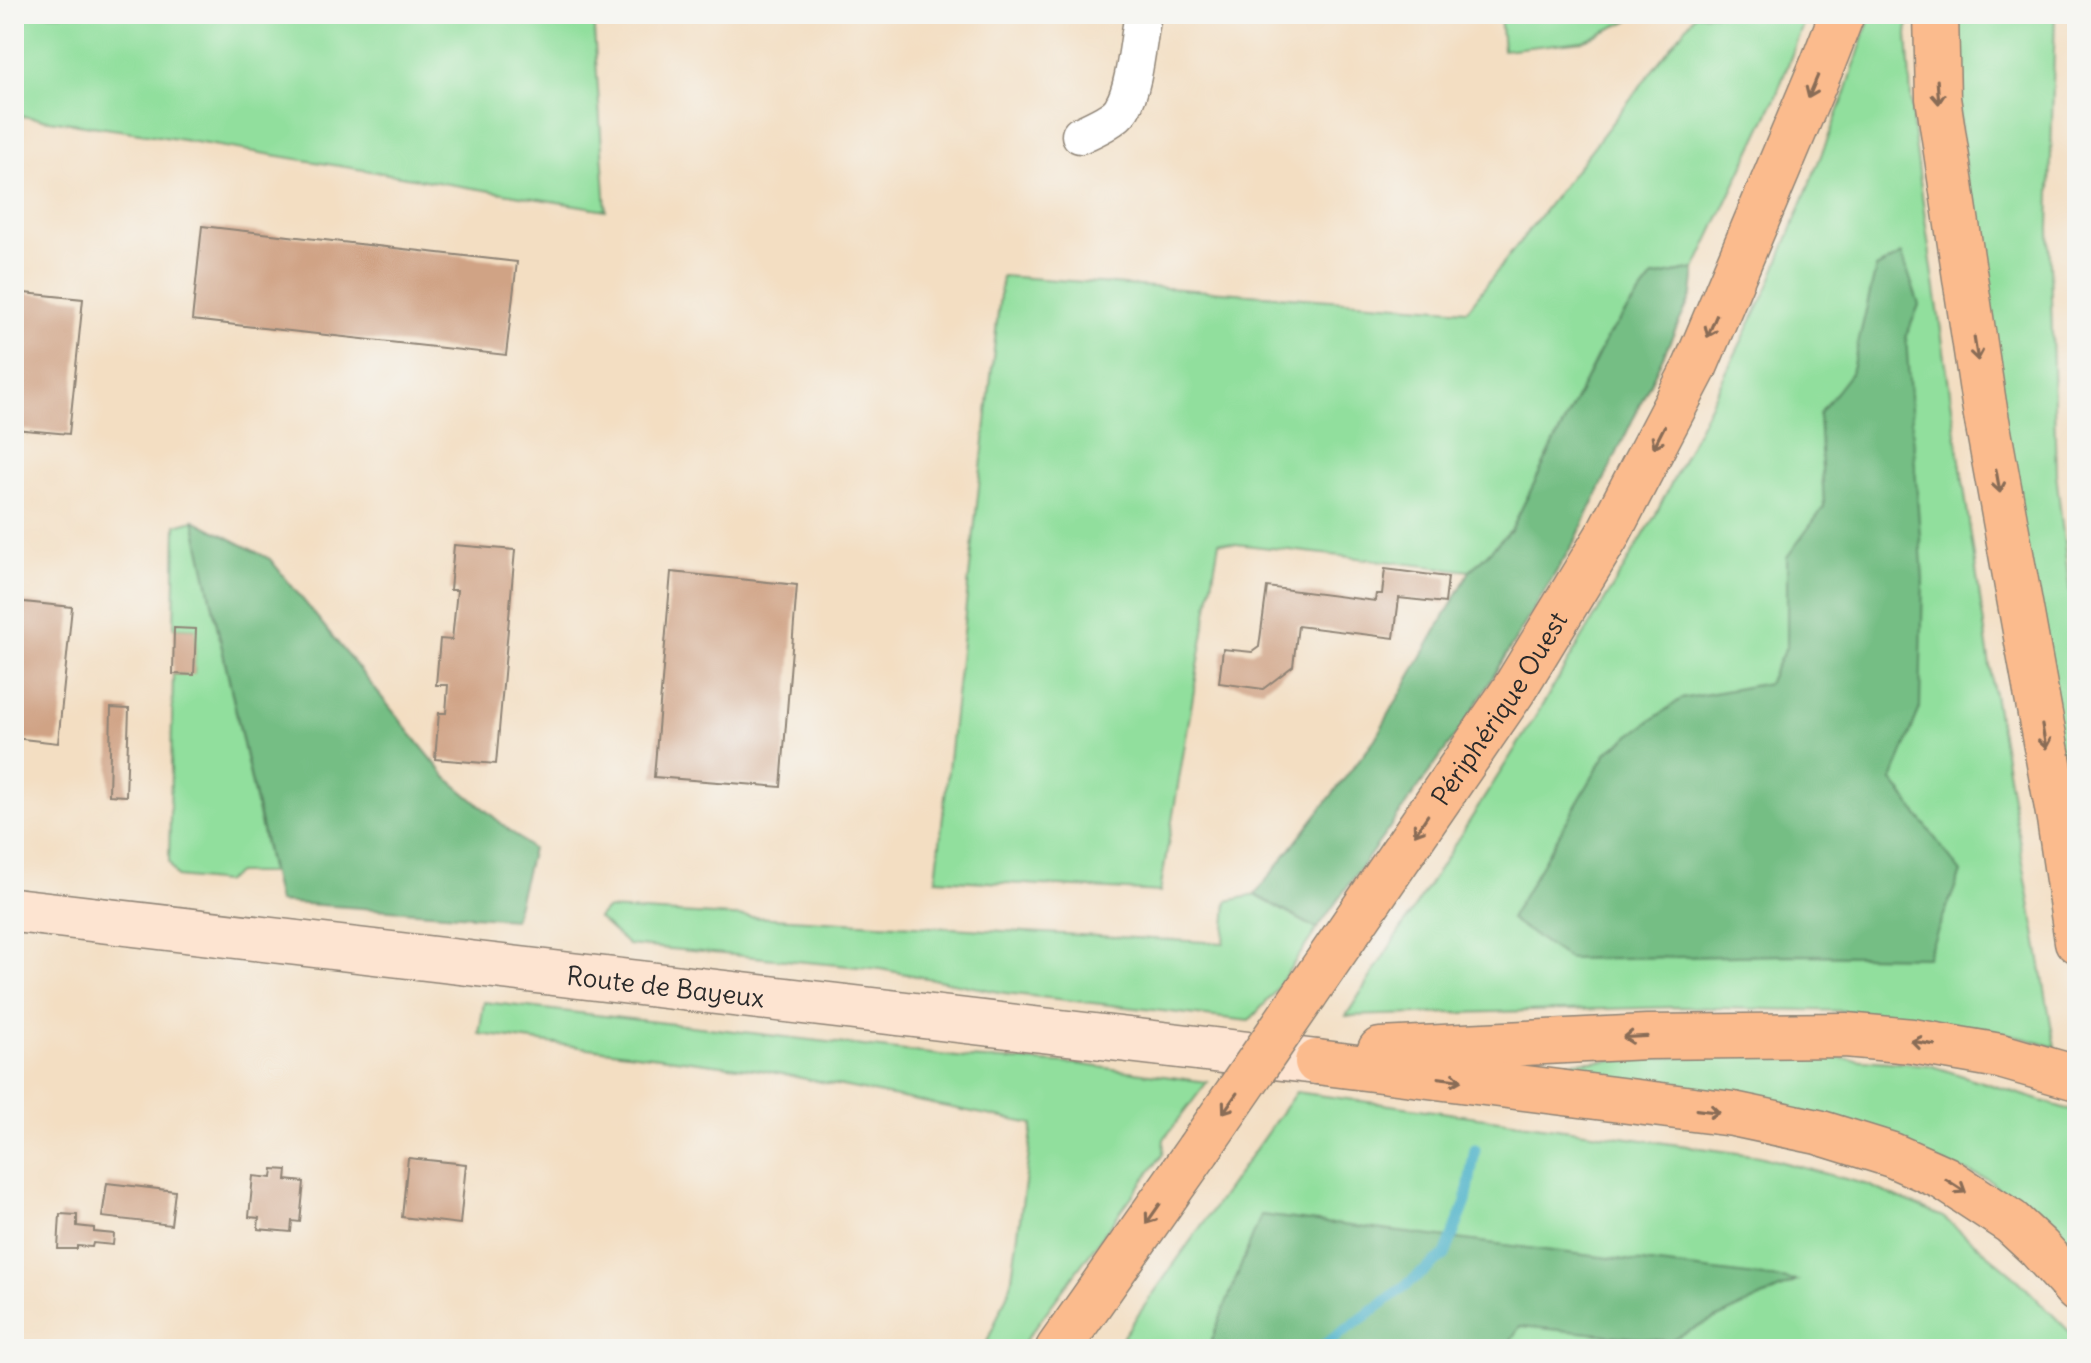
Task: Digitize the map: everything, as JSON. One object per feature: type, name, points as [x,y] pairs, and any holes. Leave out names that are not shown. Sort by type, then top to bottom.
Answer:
[{"type":"highway","name":"Périphérique Ouest","points":[[1058,1349],[1513,691],[1607,536],[1695,367],[1842,14]]},
{"type":"highway","points":[[1936,14],[1938,98],[1975,343],[2059,819],[2077,941]]},
{"type":"highway","points":[[1317,1062],[1359,1051],[1677,1036],[1845,1035],[1912,1041],[2000,1056],[2077,1078]]},
{"type":"highway","points":[[1317,1062],[1733,1114],[1818,1132],[1892,1155],[1944,1178],[2011,1222],[2077,1290]]},
{"type":"main road","name":"Route de Bayeux","points":[[14,910],[1317,1062]]},
{"type":"street","points":[[1080,135],[1121,110],[1130,86],[1143,14]]},
{"type":"green space","points":[[14,14],[593,14],[606,210],[14,115]]},
{"type":"green space","points":[[1500,14],[1643,14],[1583,41],[1503,50]]},
{"type":"green space","points":[[1696,14],[1807,14],[1775,99],[1695,269],[1653,277],[1607,337],[1511,530],[1470,571],[1219,542],[1160,892],[936,879],[1002,276],[1467,310]]},
{"type":"green space","points":[[1871,14],[1909,14],[1907,35],[1913,128],[1928,241],[1994,694],[2055,1047],[1987,1028],[1849,1011],[1678,1007],[1346,1016],[1534,719],[1655,516],[1768,288],[1844,98]]},
{"type":"green space","points":[[1950,14],[2055,14],[2049,228],[2056,473],[2077,654],[2077,849],[1974,266]]},
{"type":"green space","points":[[1902,254],[1919,305],[1906,337],[1923,579],[1920,708],[1892,780],[1961,873],[1927,957],[1792,955],[1569,959],[1510,919],[1607,752],[1681,699],[1768,683],[1787,645],[1787,557],[1824,507],[1819,414],[1851,373],[1876,268]]},
{"type":"green space","points":[[1695,269],[1692,295],[1576,539],[1468,718],[1317,929],[1255,895],[1375,739],[1470,571],[1511,530],[1607,337],[1653,277]]},
{"type":"green space","points":[[194,520],[271,873],[237,873],[224,882],[177,877],[169,862],[173,674],[194,674],[195,629],[174,628],[176,525]]},
{"type":"green space","points":[[194,520],[270,559],[446,777],[532,849],[514,919],[278,902]]},
{"type":"green space","points":[[1255,895],[1317,929],[1271,997],[1249,1021],[1005,993],[880,969],[628,945],[598,918],[606,909],[1224,943],[1227,901]]},
{"type":"green space","points":[[484,1002],[966,1058],[1077,1064],[1207,1082],[1164,1139],[1163,1154],[1019,1349],[984,1349],[1011,1285],[1033,1124],[761,1070],[479,1034]]},
{"type":"green space","points":[[1768,1053],[1929,1065],[2076,1112],[2077,1265],[1988,1179],[1750,1097],[1550,1077],[1548,1063]]},
{"type":"green space","points":[[1296,1092],[1759,1156],[1868,1185],[1943,1217],[2013,1275],[2069,1331],[2077,1349],[1114,1349]]},
{"type":"green space","points":[[1261,1215],[1797,1281],[1668,1341],[1520,1326],[1505,1349],[1208,1349]]},
{"type":"building","points":[[202,226],[517,262],[506,355],[192,320]]},
{"type":"building","points":[[14,292],[83,299],[69,434],[14,429]]},
{"type":"building","points":[[454,545],[515,550],[496,764],[435,759],[439,713],[446,713],[448,685],[436,685],[440,639],[452,640],[457,590],[450,590]]},
{"type":"building","points":[[1385,569],[1448,577],[1445,603],[1399,598],[1394,638],[1298,626],[1293,666],[1263,689],[1219,683],[1223,649],[1252,652],[1259,647],[1267,587],[1375,601],[1376,594],[1382,594]]},
{"type":"building","points":[[671,572],[797,585],[781,787],[654,777]]},
{"type":"building","points":[[14,601],[72,607],[58,743],[14,738]]},
{"type":"building","points":[[174,628],[196,629],[194,675],[173,674]]},
{"type":"building","points":[[111,708],[129,709],[126,796],[109,795]]},
{"type":"building","points":[[408,1158],[466,1164],[460,1224],[402,1217]]},
{"type":"building","points":[[273,1169],[287,1170],[286,1180],[304,1182],[300,1222],[292,1221],[291,1232],[258,1229],[259,1218],[249,1217],[253,1176],[272,1178]]},
{"type":"building","points":[[107,1183],[175,1191],[171,1225],[102,1217]]},
{"type":"building","points":[[60,1214],[77,1215],[77,1226],[114,1234],[113,1245],[93,1243],[92,1247],[58,1249]]},
{"type":"waterway","points":[[1318,1349],[1445,1255],[1466,1202],[1475,1149]]}]
